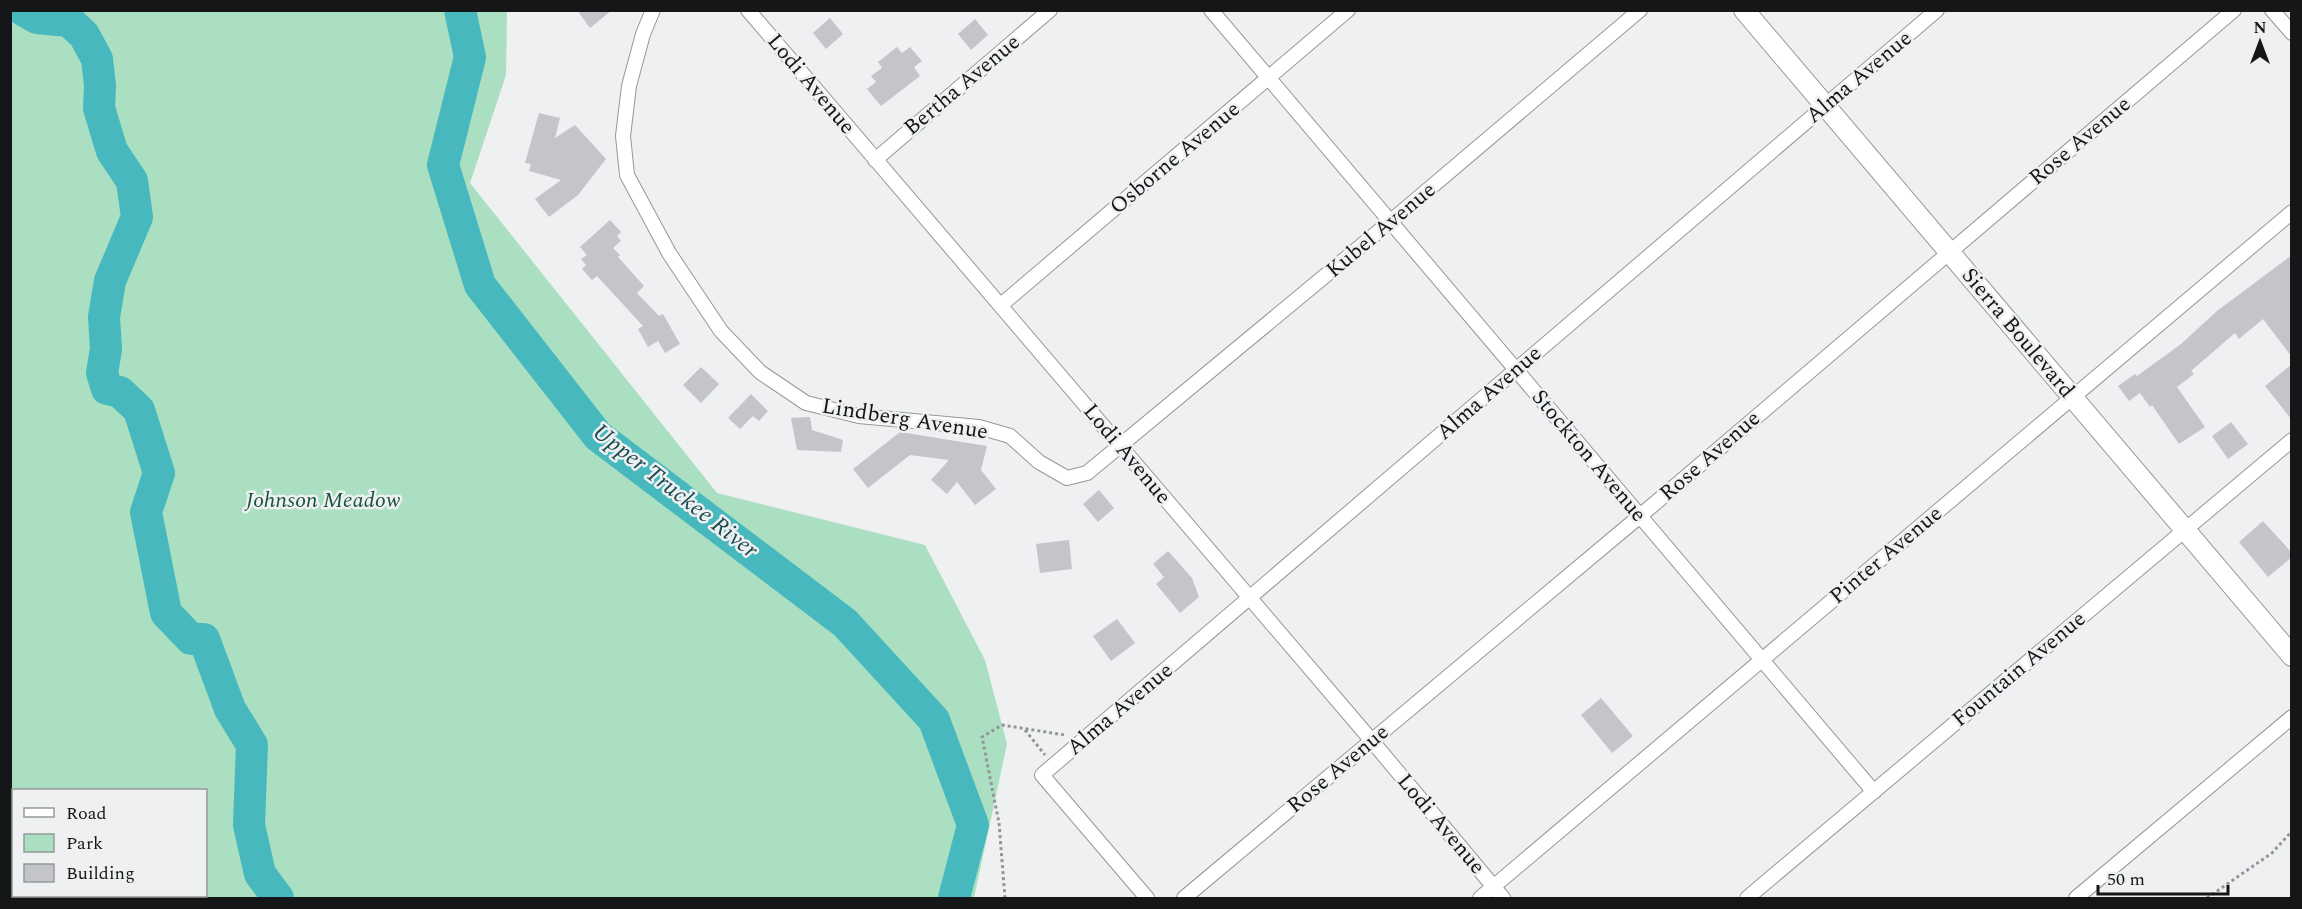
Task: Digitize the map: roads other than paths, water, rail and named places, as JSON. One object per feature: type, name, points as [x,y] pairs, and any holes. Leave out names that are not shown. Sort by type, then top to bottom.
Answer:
[{"type":"street","name":"Lindberg Avenue","points":[[653,10],[643,34],[629,86],[622,135],[627,176],[669,253],[721,331],[760,372],[806,403],[859,416],[979,427],[1010,436],[1039,462],[1067,478],[1088,473],[1120,446]]},
{"type":"street","name":"Bertha Avenue","points":[[875,160],[1050,10]]},
{"type":"street","name":"Stockton Avenue","points":[[1211,10],[1874,792]]},
{"type":"street","name":"Osborne Avenue","points":[[1001,305],[1348,10]]},
{"type":"street","name":"Kubel Avenue","points":[[1120,446],[1390,222],[1640,10]]},
{"type":"street","name":"Sierra Boulevard","points":[[1744,10],[2292,656]]},
{"type":"street","name":"Alma Avenue","points":[[1147,898],[1042,775],[1937,10]]},
{"type":"street","name":"Rose Avenue","points":[[1184,898],[1641,516],[2234,10]]},
{"type":"street","points":[[2272,10],[2292,33]]},
{"type":"street","name":"Lodi Avenue","points":[[748,11],[1372,741],[1498,893]]},
{"type":"street","name":"Pinter Avenue","points":[[1480,898],[1498,893],[1762,660],[2292,212]]},
{"type":"street","name":"Fountain Avenue","points":[[1747,898],[2292,440]]},
{"type":"street","points":[[2076,898],[2292,717]]},
{"type":"waterway","name":"Upper Truckee River","points":[[23,10],[37,18],[69,21],[84,35],[97,59],[100,86],[99,108],[112,151],[132,181],[137,217],[110,281],[104,317],[106,349],[102,373],[107,389],[120,392],[139,410],[159,473],[146,512],[166,613],[191,639],[204,639],[230,709],[252,745],[249,825],[260,874],[278,898]]},
{"type":"waterway","name":"Upper Truckee River","points":[[460,10],[470,57],[443,165],[480,285],[598,436],[845,623],[934,720],[973,825],[954,898]]},
{"type":"park label","name":"Johnson Meadow","points":[[323,500]]}]
